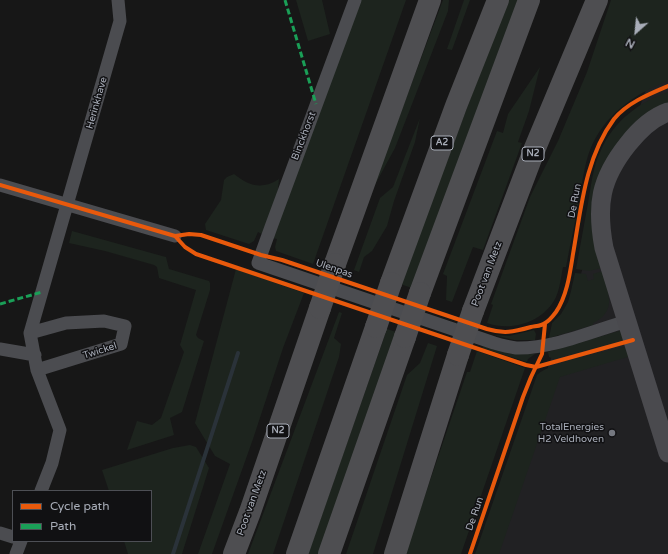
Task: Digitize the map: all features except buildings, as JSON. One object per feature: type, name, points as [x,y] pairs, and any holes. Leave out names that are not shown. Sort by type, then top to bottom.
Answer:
[{"type":"highway","name":"Poot van Metz","points":[[234,554],[250,512],[335,264],[430,0]]},
{"type":"highway","points":[[329,554],[420,293],[529,0]]},
{"type":"highway","name":"Poot van Metz","points":[[395,554],[458,355],[474,311],[535,148],[597,0]]},
{"type":"highway","name":"A2","points":[[297,554],[376,327],[456,106],[497,2]]},
{"type":"street","name":"Herinkhave","points":[[68,205],[120,21],[118,0]]},
{"type":"street","name":"Binckhorst","points":[[258,263],[355,0]]},
{"type":"street","points":[[668,112],[648,122],[615,160],[604,184],[601,198],[601,230],[604,248],[668,454]]},
{"type":"street","points":[[0,185],[175,236]]},
{"type":"street","points":[[41,490],[52,464],[60,430],[38,370],[30,333],[68,205]]},
{"type":"street","name":"Ulenpas","points":[[258,263],[484,340],[514,348],[543,346],[556,343],[627,320]]},
{"type":"street","name":"Twickel","points":[[30,333],[66,323],[104,321],[125,326],[121,344],[38,370]]},
{"type":"street","points":[[0,349],[35,355]]},
{"type":"street","points":[[0,534],[12,537]]},
{"type":"street","points":[[16,554],[21,542]]},
{"type":"shaded area","points":[[296,0],[322,0],[330,34],[308,41]]},
{"type":"shaded area","points":[[361,0],[406,0],[313,264],[276,251],[275,247],[277,239],[272,238]]},
{"type":"shaded area","points":[[443,0],[449,0],[448,11],[395,148],[370,194]]},
{"type":"shaded area","points":[[464,0],[470,0],[452,50],[447,49]]},
{"type":"shaded area","points":[[508,0],[519,0],[412,288],[400,284]]},
{"type":"shaded area","points":[[611,0],[668,0],[668,81],[643,92],[632,99],[612,116],[603,126],[596,138],[588,156],[566,267],[563,267],[557,294],[551,306],[544,313],[526,323],[507,326],[487,323],[493,305],[491,304],[530,197],[558,141],[587,72]]},
{"type":"shaded area","points":[[668,27],[668,554],[482,554]]},
{"type":"shaded area","points":[[540,67],[529,111],[518,142],[522,143],[483,250],[473,247],[452,302],[446,300],[447,276],[443,274],[497,131],[503,133],[508,114]]},
{"type":"shaded area","points":[[668,92],[668,103],[610,157],[602,268],[589,271],[576,269],[596,163],[606,140],[620,122],[637,107]]},
{"type":"shaded area","points":[[420,118],[415,142],[394,201],[387,226],[372,251],[364,257],[359,272],[354,270],[380,198],[393,187]]},
{"type":"shaded area","points":[[234,174],[250,184],[256,185],[267,185],[279,179],[277,200],[264,235],[258,232],[254,241],[249,244],[206,230],[205,224],[221,200],[224,180]]},
{"type":"shaded area","points":[[72,231],[166,257],[169,269],[209,281],[210,283],[210,290],[196,335],[204,341],[182,412],[170,418],[174,435],[127,450],[137,421],[152,425],[161,418],[184,352],[180,345],[196,290],[159,278],[157,267],[154,265],[105,251],[69,243]]},
{"type":"shaded area","points":[[236,269],[304,293],[283,348],[253,439],[212,554],[198,554],[230,464],[215,456],[195,423]]},
{"type":"shaded area","points":[[603,271],[610,293],[608,294],[608,308],[604,315],[593,323],[593,325],[549,338],[552,323],[561,314],[568,302],[575,273],[586,274],[588,281],[594,279],[593,274]]},
{"type":"shaded area","points":[[339,312],[342,313],[334,338],[341,344],[339,357],[273,554],[248,554]]},
{"type":"shaded area","points":[[387,329],[396,332],[319,554],[308,554]]},
{"type":"shaded area","points":[[534,330],[536,334],[535,340],[514,340],[494,335],[509,336]]},
{"type":"shaded area","points":[[619,331],[622,332],[624,337],[623,340],[554,359],[549,357],[548,352]]},
{"type":"shaded area","points":[[428,343],[437,346],[373,554],[346,554],[407,375],[420,363]]},
{"type":"shaded area","points":[[483,346],[515,354],[535,354],[528,359],[527,362],[482,348]]},
{"type":"shaded area","points":[[624,347],[631,356],[560,377],[499,554],[475,554],[537,375],[544,370],[565,362]]},
{"type":"shaded area","points":[[477,351],[525,368],[461,554],[405,554],[467,372],[470,372]]},
{"type":"shaded area","points":[[190,445],[196,447],[209,468],[182,554],[128,554],[124,542],[152,542],[152,490],[109,490],[102,470],[173,448]]},
{"type":"waterway","points":[[173,554],[238,353]]},
{"type":"marked path","points":[[285,0],[316,104]]},
{"type":"marked path","points":[[0,304],[42,292]]},
{"type":"cycle path","name":"De Run","points":[[0,185],[175,236],[189,234],[201,235],[261,255],[282,260],[487,329],[499,332],[514,331],[544,324],[552,317],[560,306],[569,276],[582,202],[590,167],[604,134],[614,119],[625,108],[653,92],[668,86]]},
{"type":"cycle path","points":[[175,236],[185,247],[196,254],[526,365],[536,367],[633,340]]},
{"type":"cycle path","name":"De Run","points":[[470,554],[523,397],[542,354],[545,324]]},
{"type":"place","name":"TotalEnergies H2 Veldhoven","points":[[612,433]]}]
